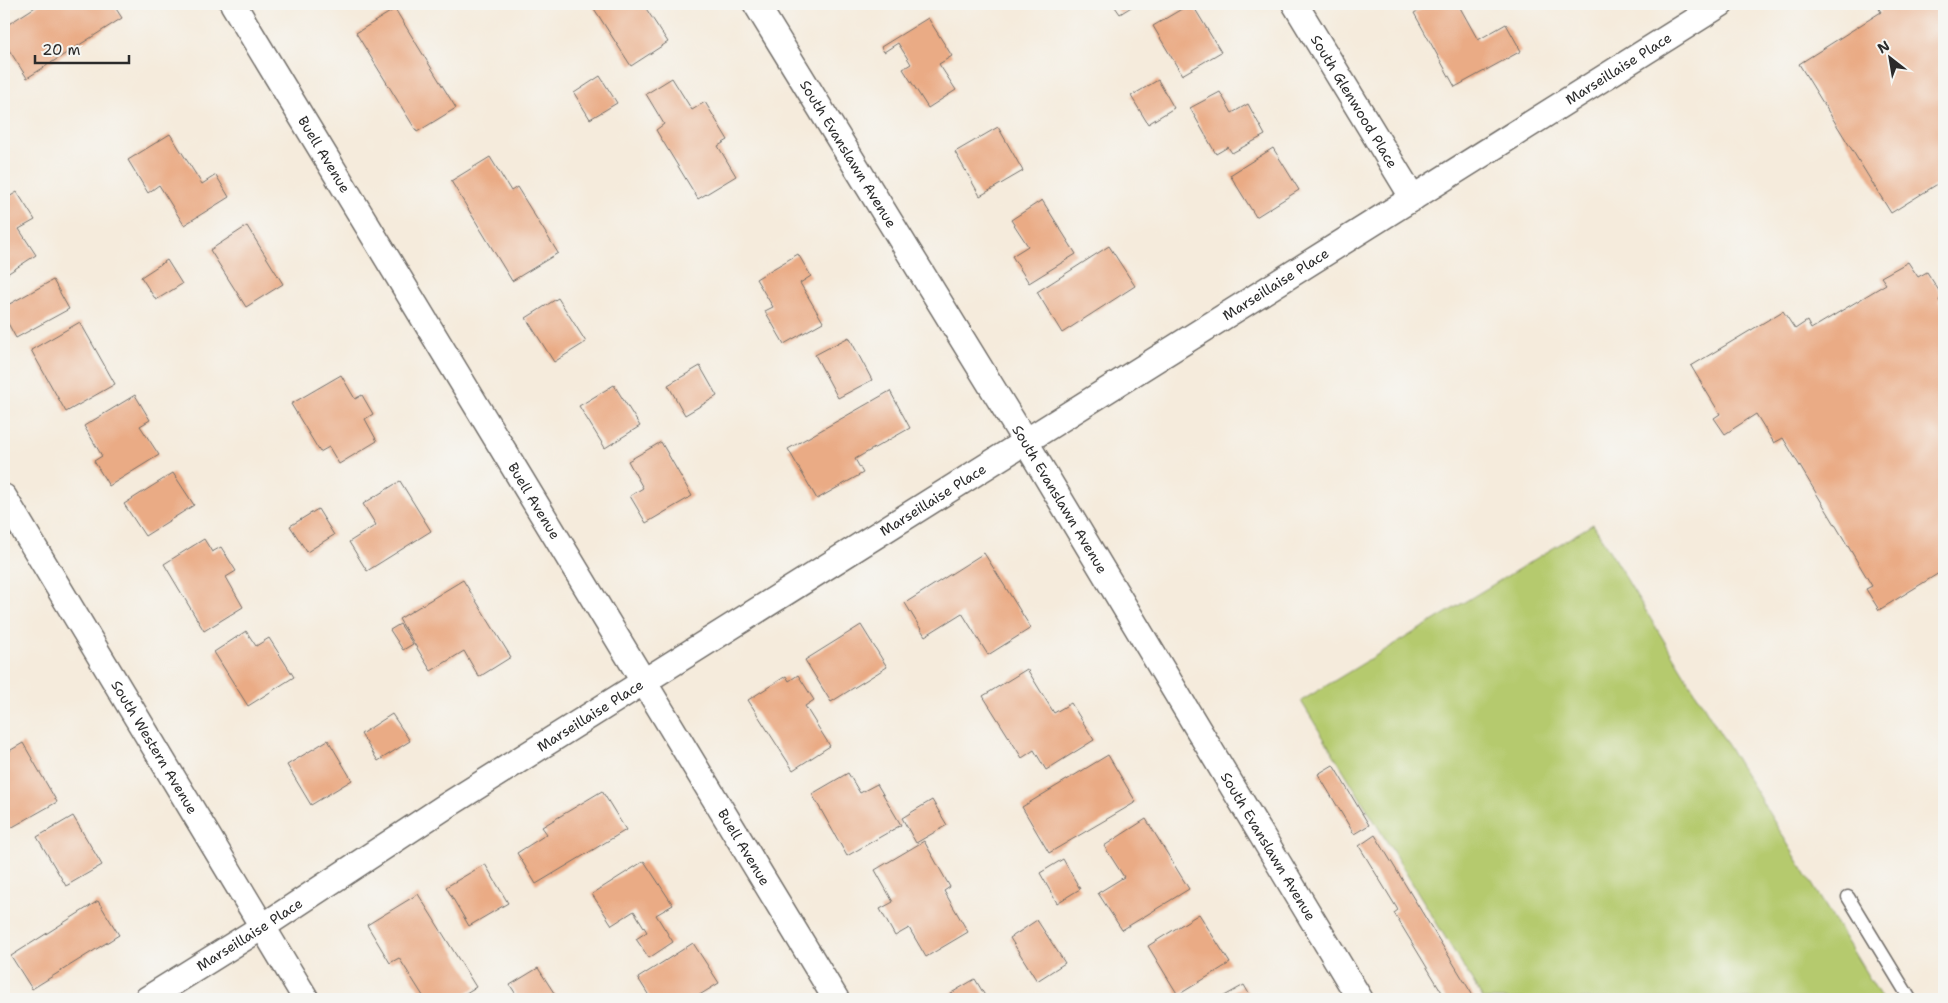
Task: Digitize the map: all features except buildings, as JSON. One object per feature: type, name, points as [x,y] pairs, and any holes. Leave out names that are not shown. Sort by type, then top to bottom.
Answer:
[{"type":"street","name":"Buell Avenue","points":[[234,4],[836,999]]},
{"type":"street","name":"South Evanslawn Avenue","points":[[756,4],[1025,441],[1360,999]]},
{"type":"street","name":"South Glenwood Place","points":[[1295,4],[1413,198]]},
{"type":"street","name":"Marseillaise Place","points":[[147,999],[262,927],[443,808],[1721,4]]},
{"type":"street","name":"South Western Avenue","points":[[4,497],[306,999]]},
{"type":"lane","points":[[1848,897],[1910,999]]},
{"type":"green space","points":[[1593,524],[1882,999],[1483,999],[1301,701]]}]
